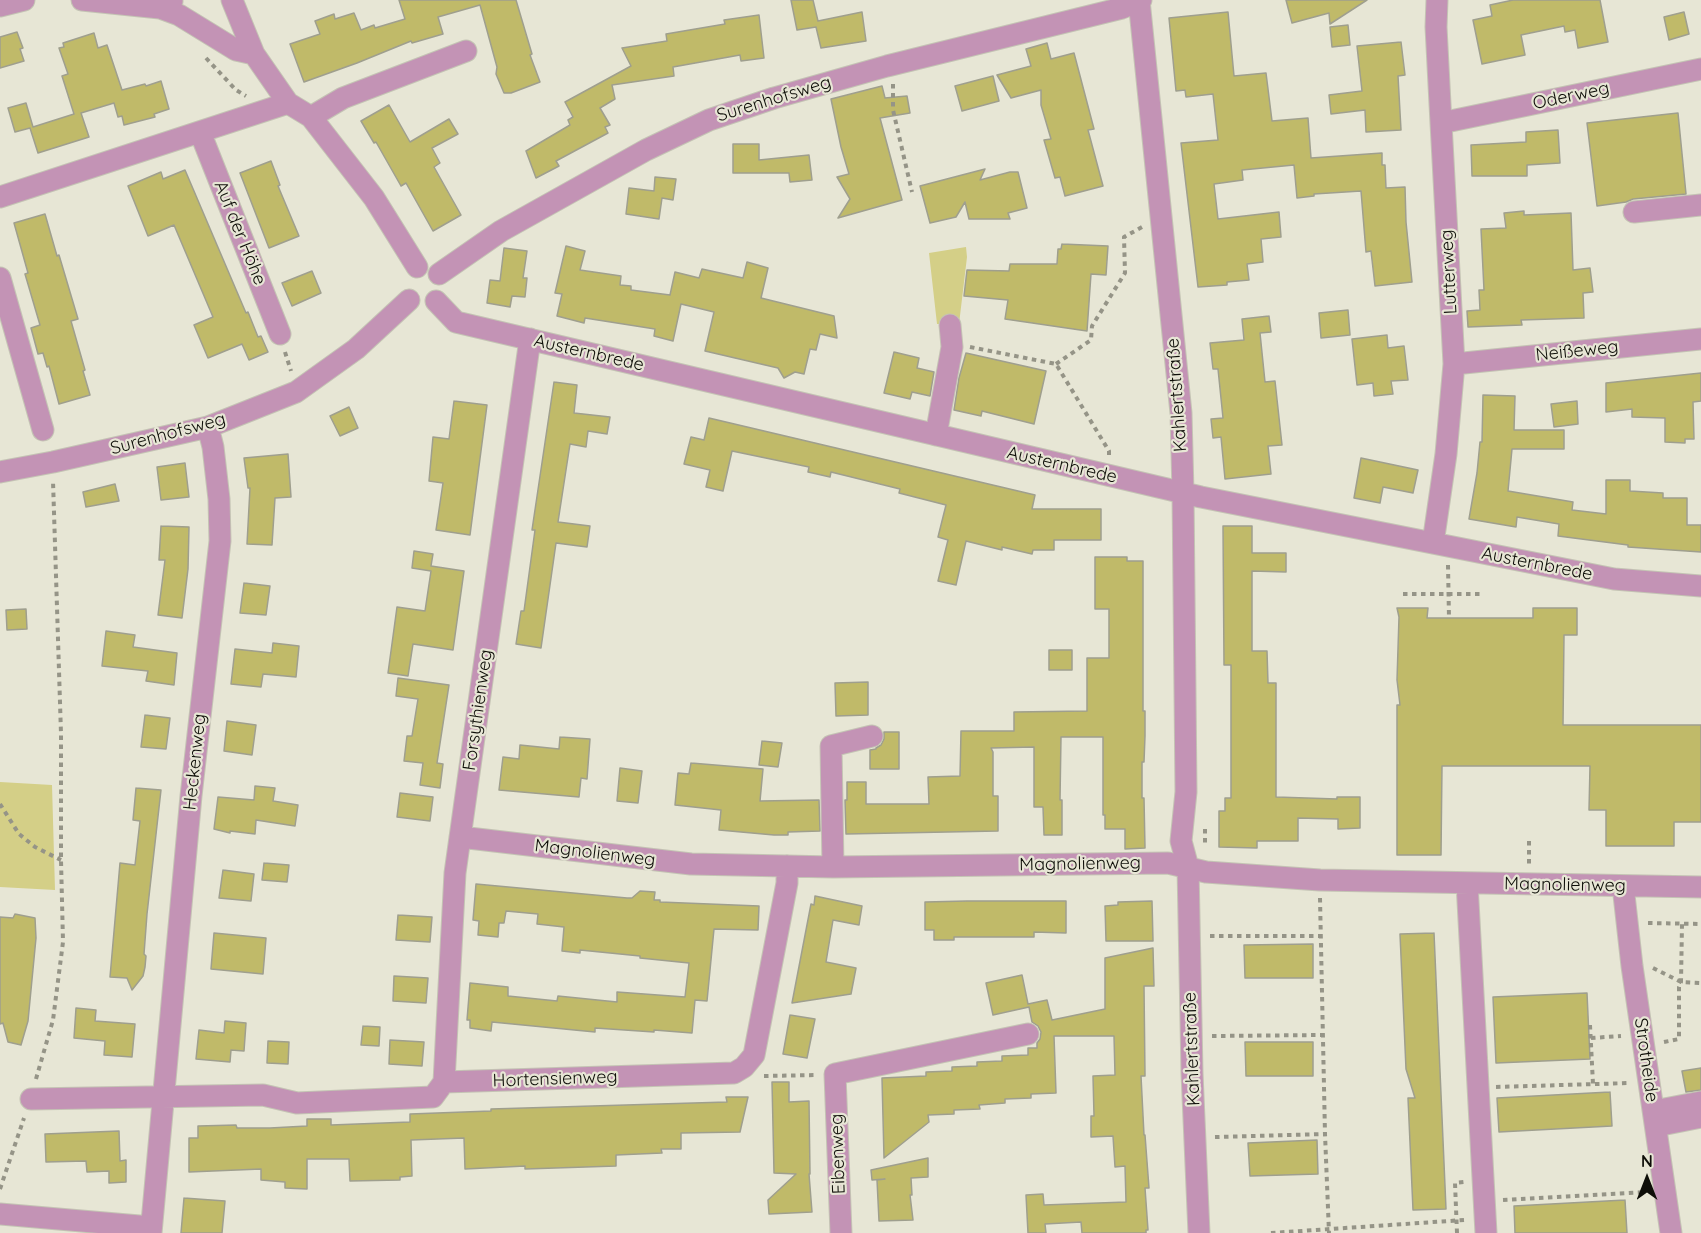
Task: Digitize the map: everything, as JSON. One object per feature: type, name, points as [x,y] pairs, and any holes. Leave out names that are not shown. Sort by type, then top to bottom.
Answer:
[{"type":"street","points":[[0,6],[24,0]]},
{"type":"street","points":[[82,0],[167,4],[179,15],[236,50],[254,54]]},
{"type":"street","points":[[232,0],[278,106]]},
{"type":"street","name":"Surenhofsweg","points":[[439,274],[501,231],[646,150],[709,120],[774,98],[887,66],[1122,8],[1140,0]]},
{"type":"street","name":"Kahlertstraße","points":[[1140,0],[1181,413],[1184,493],[1186,792],[1181,841],[1188,866],[1192,1074],[1199,1233]]},
{"type":"street","name":"Lutterweg","points":[[1437,0],[1436,27],[1454,364],[1446,454],[1442,545]]},
{"type":"street","points":[[311,117],[343,98],[466,51]]},
{"type":"street","name":"Oderweg","points":[[1441,123],[1701,69]]},
{"type":"street","points":[[0,197],[278,106],[311,117],[375,198],[417,267]]},
{"type":"street","name":"Auf der Höhe","points":[[200,132],[280,334]]},
{"type":"street","points":[[1634,212],[1701,205]]},
{"type":"street","points":[[425,266],[439,274],[443,288],[435,301],[422,306],[409,300],[404,292],[404,282],[408,273],[417,267],[425,266]]},
{"type":"street","points":[[0,279],[43,430]]},
{"type":"street","name":"Surenhofsweg","points":[[0,472],[208,427],[296,392],[356,349],[409,300]]},
{"type":"street","name":"Austernbrede","points":[[435,301],[456,322],[1108,476],[1614,579],[1701,586]]},
{"type":"street","points":[[936,435],[952,347],[950,325]]},
{"type":"street","name":"Forsythienweg","points":[[444,1082],[454,884],[530,339]]},
{"type":"street","name":"Neißeweg","points":[[1454,364],[1701,339]]},
{"type":"street","name":"Heckenweg","points":[[151,1230],[190,796],[220,541],[219,499],[213,447],[208,427]]},
{"type":"street","points":[[833,867],[831,746],[872,736]]},
{"type":"street","name":"Magnolienweg","points":[[460,837],[691,864],[833,867],[1168,863],[1206,872],[1320,880],[1701,886]]},
{"type":"street","points":[[744,1067],[754,1055],[787,883],[787,866]]},
{"type":"street","points":[[1467,883],[1485,1218]]},
{"type":"street","name":"Strotheide","points":[[1623,886],[1626,923],[1671,1233]]},
{"type":"street","points":[[835,1074],[1028,1034]]},
{"type":"street","name":"Hortensienweg","points":[[444,1082],[734,1074],[744,1067]]},
{"type":"street","name":"Eibenweg","points":[[835,1074],[841,1233]]},
{"type":"street","points":[[31,1099],[263,1095],[297,1103],[433,1097],[444,1082]]},
{"type":"street","points":[[1655,1118],[1701,1102]]},
{"type":"street","points":[[1655,1118],[1701,1117]]},
{"type":"street","points":[[0,1214],[151,1230]]},
{"type":"path","points":[[205,57],[236,90],[278,106]]},
{"type":"path","points":[[887,66],[892,84],[892,110],[912,192]]},
{"type":"path","points":[[965,346],[1056,364],[1091,340],[1092,326],[1125,273],[1124,237],[1142,227]]},
{"type":"path","points":[[280,334],[296,392]]},
{"type":"path","points":[[1056,364],[1109,451],[1108,476]]},
{"type":"path","points":[[0,1189],[31,1099],[53,1020],[63,942],[61,734],[53,462]]},
{"type":"path","points":[[1442,545],[1448,561],[1449,618]]},
{"type":"path","points":[[1403,594],[1484,594]]},
{"type":"path","points":[[0,804],[19,834],[35,848],[61,860]]},
{"type":"path","points":[[1320,880],[1329,1231]]},
{"type":"path","points":[[1626,923],[1701,924]]},
{"type":"path","points":[[1679,1039],[1682,924]]},
{"type":"path","points":[[1206,936],[1320,936]]},
{"type":"path","points":[[1632,966],[1649,966],[1681,982],[1701,982]]},
{"type":"path","points":[[1590,1025],[1593,1084]]},
{"type":"path","points":[[1206,1036],[1323,1035]]},
{"type":"path","points":[[1591,1038],[1643,1035]]},
{"type":"path","points":[[744,1067],[750,1077],[835,1074]]},
{"type":"path","points":[[1478,1088],[1650,1082]]},
{"type":"path","points":[[1209,1137],[1325,1134]]},
{"type":"path","points":[[1271,1233],[1329,1231],[1485,1218],[1666,1191]]},
{"type":"shaded area","points":[[966,247],[967,257],[959,324],[937,324],[929,253]]},
{"type":"shaded area","points":[[0,782],[52,785],[55,890],[0,887]]},
{"type":"building","points":[[399,0],[516,0],[532,54],[530,55],[540,82],[511,93],[504,93],[496,74],[497,67],[480,5],[438,17],[443,34],[412,43],[411,41],[304,82],[290,44],[320,34],[315,21],[334,14],[335,19],[354,13],[361,30],[374,25],[375,28],[405,19]]},
{"type":"building","points":[[791,0],[813,0],[818,21],[862,12],[866,41],[821,48],[816,27],[797,30]]},
{"type":"building","points":[[1286,0],[1367,0],[1330,24],[1329,13],[1292,23]]},
{"type":"building","points":[[1513,0],[1600,0],[1608,42],[1578,48],[1575,30],[1565,32],[1564,26],[1521,35],[1525,55],[1482,64],[1473,20],[1492,16],[1490,5]]},
{"type":"building","points":[[1228,12],[1234,76],[1266,73],[1272,121],[1308,118],[1311,158],[1382,153],[1386,188],[1405,187],[1412,282],[1375,286],[1371,251],[1366,252],[1361,191],[1314,194],[1314,196],[1297,198],[1294,165],[1242,170],[1243,180],[1214,184],[1218,219],[1279,212],[1281,237],[1261,239],[1263,262],[1247,264],[1249,280],[1227,282],[1227,285],[1198,287],[1181,143],[1218,140],[1213,94],[1186,97],[1185,90],[1176,91],[1169,18]]},
{"type":"building","points":[[1684,12],[1689,34],[1669,40],[1664,17]]},
{"type":"building","points":[[759,15],[764,58],[741,61],[740,55],[673,67],[674,76],[612,85],[615,99],[600,108],[610,125],[605,127],[608,133],[556,161],[559,166],[536,178],[526,151],[570,125],[568,120],[573,117],[565,102],[631,66],[622,48],[667,41],[666,34],[725,24],[724,20]]},
{"type":"building","points":[[1348,25],[1350,45],[1332,47],[1330,27]]},
{"type":"building","points":[[17,32],[23,48],[20,49],[24,61],[0,68],[0,37]]},
{"type":"building","points":[[94,33],[98,48],[107,45],[122,90],[161,81],[169,109],[154,114],[155,117],[124,125],[122,116],[118,117],[114,103],[81,113],[89,137],[38,153],[30,128],[15,132],[8,108],[26,103],[33,127],[74,114],[62,76],[68,74],[59,48],[64,47],[63,43]]},
{"type":"building","points":[[1401,42],[1405,75],[1398,76],[1401,130],[1366,132],[1365,110],[1331,114],[1329,95],[1362,91],[1357,46]]},
{"type":"building","points":[[1047,43],[1051,59],[1074,53],[1094,129],[1088,130],[1103,186],[1065,196],[1060,177],[1055,178],[1044,140],[1051,139],[1041,105],[1041,90],[1011,98],[997,75],[1031,66],[1026,49]]},
{"type":"building","points":[[993,76],[999,101],[962,111],[955,86]]},
{"type":"building","points":[[882,86],[885,98],[907,96],[910,113],[880,118],[902,200],[838,218],[850,199],[837,177],[849,174],[831,99]]},
{"type":"building","points":[[389,105],[410,142],[449,119],[458,134],[432,148],[440,163],[434,167],[461,215],[433,231],[406,183],[401,186],[361,121]]},
{"type":"building","points":[[1678,113],[1686,194],[1633,199],[1597,206],[1587,123]]},
{"type":"building","points":[[1558,130],[1560,163],[1527,165],[1527,176],[1472,176],[1471,145],[1526,142],[1526,132]]},
{"type":"building","points":[[733,144],[759,144],[759,160],[809,155],[812,180],[790,182],[789,173],[733,173]]},
{"type":"building","points":[[271,161],[280,185],[278,186],[299,236],[269,248],[240,173]]},
{"type":"building","points":[[985,169],[980,180],[1018,172],[1027,208],[1008,213],[1010,219],[969,219],[965,202],[956,217],[930,223],[920,186]]},
{"type":"building","points":[[185,170],[246,313],[248,312],[258,337],[261,336],[268,352],[249,360],[242,344],[208,358],[194,325],[213,317],[174,225],[148,236],[128,186],[161,172],[163,179]]},
{"type":"building","points":[[655,177],[676,179],[673,200],[662,198],[659,219],[626,214],[629,188],[654,191]]},
{"type":"building","points":[[1524,211],[1524,215],[1571,213],[1573,270],[1590,268],[1593,292],[1583,293],[1584,318],[1521,320],[1522,325],[1468,327],[1467,311],[1480,310],[1479,290],[1484,290],[1481,229],[1506,228],[1504,213]]},
{"type":"building","points":[[45,214],[78,319],[71,321],[90,395],[59,404],[49,366],[47,367],[43,353],[38,354],[31,328],[40,325],[25,274],[28,273],[14,223]]},
{"type":"building","points":[[1062,244],[1108,246],[1106,275],[1091,274],[1087,331],[1005,319],[1008,300],[964,296],[967,270],[1009,271],[1010,264],[1057,264],[1058,249],[1061,249]]},
{"type":"building","points":[[566,246],[585,251],[580,270],[621,276],[620,285],[631,286],[631,290],[670,295],[675,272],[699,278],[702,269],[743,278],[747,262],[768,268],[761,298],[834,316],[837,338],[820,334],[816,350],[810,349],[804,374],[795,372],[784,378],[778,368],[705,351],[714,312],[681,304],[673,341],[654,336],[655,329],[585,318],[584,323],[557,316],[562,294],[555,293]]},
{"type":"building","points":[[504,248],[527,251],[523,278],[527,278],[525,297],[512,296],[510,307],[487,303],[490,280],[500,281]]},
{"type":"building","points":[[312,271],[321,293],[292,306],[282,283]]},
{"type":"building","points":[[1348,310],[1350,335],[1321,338],[1319,313]]},
{"type":"building","points":[[1269,316],[1271,332],[1260,333],[1265,382],[1275,381],[1282,445],[1268,446],[1271,474],[1225,479],[1221,437],[1213,438],[1211,419],[1223,418],[1218,369],[1213,369],[1210,343],[1244,340],[1242,319]]},
{"type":"building","points":[[1387,335],[1388,348],[1404,346],[1408,380],[1391,381],[1393,394],[1374,396],[1373,383],[1357,385],[1352,339]]},
{"type":"building","points":[[894,352],[919,358],[917,368],[934,372],[930,396],[912,392],[910,399],[884,393]]},
{"type":"building","points":[[966,353],[1046,371],[1034,424],[982,411],[981,416],[954,410]]},
{"type":"building","points":[[1701,373],[1701,401],[1693,402],[1694,439],[1685,439],[1685,443],[1665,442],[1665,418],[1632,417],[1632,409],[1606,412],[1606,383]]},
{"type":"building","points":[[554,382],[577,385],[574,413],[610,417],[607,434],[588,431],[586,447],[570,444],[558,522],[590,526],[587,547],[556,543],[541,648],[516,644],[521,611],[524,611],[535,530],[532,530]]},
{"type":"building","points":[[1483,395],[1515,396],[1514,430],[1564,430],[1564,449],[1512,449],[1508,491],[1573,502],[1572,510],[1606,514],[1606,480],[1630,480],[1630,491],[1663,493],[1663,498],[1687,498],[1687,525],[1701,525],[1701,552],[1628,547],[1628,545],[1558,536],[1559,524],[1517,517],[1516,527],[1469,519],[1480,442],[1482,442]]},
{"type":"building","points":[[454,401],[487,405],[470,535],[436,530],[443,483],[429,481],[433,437],[449,439]]},
{"type":"building","points":[[1577,401],[1578,424],[1554,427],[1551,404]]},
{"type":"building","points":[[349,407],[358,428],[340,436],[330,416]]},
{"type":"building","points":[[709,418],[1035,495],[1032,509],[1101,509],[1101,540],[1054,540],[1054,550],[1033,550],[1032,554],[1002,547],[1002,550],[966,541],[956,585],[938,581],[948,540],[938,537],[946,505],[899,493],[900,489],[831,472],[830,477],[808,472],[809,467],[732,451],[723,491],[706,487],[710,470],[684,464],[691,437],[704,440]]},
{"type":"building","points":[[288,454],[291,497],[275,498],[272,545],[247,544],[250,488],[248,488],[244,458]]},
{"type":"building","points":[[1361,458],[1418,470],[1413,493],[1383,487],[1380,503],[1354,498]]},
{"type":"building","points":[[185,463],[189,497],[161,500],[157,467]]},
{"type":"building","points":[[115,484],[119,501],[86,507],[83,492]]},
{"type":"building","points":[[161,526],[189,527],[188,569],[182,618],[158,615],[165,560],[159,560]]},
{"type":"building","points":[[1223,526],[1252,526],[1252,553],[1286,553],[1286,572],[1252,571],[1252,651],[1267,651],[1268,683],[1276,683],[1276,797],[1337,799],[1337,797],[1360,797],[1360,828],[1338,829],[1338,819],[1298,818],[1298,841],[1257,841],[1257,848],[1219,847],[1219,811],[1225,811],[1225,798],[1231,798],[1231,665],[1224,665]]},
{"type":"building","points":[[414,551],[433,554],[431,566],[464,571],[453,650],[413,644],[408,676],[388,673],[397,607],[425,611],[431,571],[412,568]]},
{"type":"building","points":[[1095,557],[1127,557],[1127,561],[1143,561],[1145,736],[1142,798],[1144,798],[1145,848],[1125,849],[1125,829],[1105,829],[1103,737],[1061,737],[1062,835],[1044,835],[1043,807],[1034,807],[1034,747],[991,748],[993,752],[993,796],[998,796],[998,831],[846,834],[847,782],[866,782],[866,804],[929,804],[928,777],[960,776],[961,731],[1014,731],[1014,712],[1087,711],[1087,658],[1109,658],[1109,609],[1095,609]]},
{"type":"building","points":[[244,583],[270,586],[266,615],[240,613]]},
{"type":"building","points":[[1397,608],[1428,608],[1427,618],[1533,618],[1533,608],[1577,608],[1577,635],[1564,635],[1563,725],[1701,725],[1701,822],[1674,822],[1674,846],[1606,846],[1606,810],[1589,810],[1590,766],[1442,766],[1441,855],[1397,855],[1397,705],[1400,705],[1397,680],[1399,617]]},
{"type":"building","points":[[26,609],[27,629],[7,630],[6,610]]},
{"type":"building","points":[[106,631],[135,635],[133,647],[177,653],[174,685],[146,681],[148,671],[102,666]]},
{"type":"building","points":[[273,643],[299,646],[296,677],[263,674],[261,687],[231,684],[235,649],[272,653]]},
{"type":"building","points":[[1049,650],[1072,650],[1072,670],[1049,670]]},
{"type":"building","points":[[398,678],[449,685],[437,763],[443,764],[440,788],[420,785],[423,763],[404,761],[407,736],[412,736],[418,699],[396,696]]},
{"type":"building","points":[[868,682],[868,715],[836,716],[835,683]]},
{"type":"building","points":[[145,715],[170,718],[166,749],[141,747]]},
{"type":"building","points":[[227,721],[256,725],[252,755],[224,751]]},
{"type":"building","points":[[884,732],[899,732],[899,769],[870,769],[870,750],[881,745]]},
{"type":"building","points":[[560,737],[590,739],[587,779],[581,778],[579,797],[499,790],[503,757],[519,759],[520,745],[559,749]]},
{"type":"building","points":[[762,741],[782,743],[778,767],[759,765]]},
{"type":"building","points":[[691,763],[763,769],[760,801],[819,800],[820,831],[774,835],[719,830],[721,810],[675,805],[678,773],[689,774]]},
{"type":"building","points":[[620,768],[642,771],[638,803],[617,801]]},
{"type":"building","points":[[255,786],[275,788],[273,801],[298,805],[295,826],[256,820],[255,834],[230,831],[230,833],[214,829],[218,797],[254,800]]},
{"type":"building","points":[[136,788],[161,790],[147,914],[145,967],[143,976],[132,990],[127,978],[110,977],[120,863],[135,865],[140,821],[133,820]]},
{"type":"building","points":[[400,793],[433,797],[430,821],[397,817]]},
{"type":"building","points":[[264,863],[289,865],[287,882],[262,880]]},
{"type":"building","points":[[223,870],[254,874],[251,901],[219,898]]},
{"type":"building","points":[[476,884],[627,898],[632,898],[640,891],[655,892],[654,900],[660,900],[660,902],[759,906],[758,930],[714,929],[707,1001],[695,1000],[692,1033],[595,1028],[595,1032],[492,1022],[491,1031],[470,1028],[470,1020],[467,1020],[470,983],[508,987],[508,996],[557,1001],[558,996],[617,1002],[617,992],[685,997],[689,963],[580,950],[580,953],[562,951],[564,927],[537,924],[538,914],[506,911],[504,923],[499,923],[498,937],[478,935],[479,921],[473,920]]},
{"type":"building","points":[[815,896],[862,906],[859,925],[833,920],[826,962],[856,968],[851,994],[792,1003],[811,904],[814,905]]},
{"type":"building","points":[[1066,901],[1066,933],[1034,932],[1034,937],[954,937],[954,940],[934,940],[934,930],[925,930],[925,902]]},
{"type":"building","points":[[1152,901],[1153,941],[1106,941],[1105,906],[1118,905],[1118,902]]},
{"type":"building","points":[[15,914],[35,918],[36,938],[28,1021],[21,1045],[8,1042],[3,1023],[0,1024],[0,917],[13,918]]},
{"type":"building","points":[[398,915],[432,917],[430,942],[396,940]]},
{"type":"building","points":[[214,933],[266,938],[263,974],[211,969]]},
{"type":"building","points":[[1434,933],[1446,1209],[1413,1210],[1408,1098],[1415,1098],[1406,1069],[1400,934]]},
{"type":"building","points":[[1313,944],[1313,978],[1245,978],[1244,945]]},
{"type":"building","points":[[1153,948],[1154,986],[1144,986],[1145,1076],[1141,1076],[1149,1188],[1145,1188],[1148,1230],[1146,1233],[1082,1233],[1081,1222],[1045,1224],[1046,1233],[1028,1233],[1026,1195],[1043,1194],[1044,1205],[1126,1202],[1125,1166],[1115,1167],[1113,1136],[1091,1137],[1091,1116],[1094,1116],[1093,1076],[1115,1075],[1114,1036],[1054,1036],[1056,1093],[1031,1094],[1031,1098],[1005,1099],[1005,1103],[979,1105],[980,1109],[954,1110],[954,1114],[928,1115],[929,1122],[884,1158],[882,1078],[926,1076],[926,1072],[952,1071],[952,1067],[977,1066],[977,1062],[1002,1061],[1002,1056],[1028,1055],[1028,1048],[1037,1048],[1041,1032],[1032,1022],[1029,1007],[993,1015],[986,983],[1022,975],[1028,1004],[1047,1000],[1052,1020],[1105,1009],[1105,958]]},
{"type":"building","points":[[394,976],[428,978],[426,1003],[393,1001]]},
{"type":"building","points":[[1587,993],[1590,1059],[1496,1063],[1493,997]]},
{"type":"building","points":[[76,1008],[96,1010],[95,1021],[135,1024],[132,1057],[104,1055],[105,1041],[74,1038]]},
{"type":"building","points":[[790,1015],[815,1019],[807,1058],[783,1054]]},
{"type":"building","points":[[225,1021],[246,1023],[244,1051],[231,1050],[230,1062],[196,1059],[199,1030],[224,1033]]},
{"type":"building","points":[[363,1026],[380,1027],[379,1046],[361,1045]]},
{"type":"building","points":[[390,1040],[424,1042],[422,1066],[389,1064]]},
{"type":"building","points":[[268,1041],[289,1042],[288,1064],[267,1063]]},
{"type":"building","points":[[1245,1042],[1313,1042],[1313,1076],[1246,1076]]},
{"type":"building","points":[[1701,1068],[1701,1090],[1686,1092],[1682,1071]]},
{"type":"building","points":[[772,1082],[789,1082],[789,1102],[809,1101],[809,1174],[812,1212],[769,1214],[768,1200],[796,1174],[774,1173]]},
{"type":"building","points":[[1610,1092],[1612,1126],[1499,1132],[1497,1098]]},
{"type":"building","points":[[726,1097],[748,1097],[740,1132],[681,1133],[681,1149],[661,1149],[662,1153],[616,1155],[616,1166],[525,1169],[525,1166],[465,1169],[464,1138],[411,1140],[412,1176],[400,1177],[400,1180],[350,1181],[349,1159],[307,1159],[307,1189],[285,1188],[285,1182],[261,1180],[261,1169],[189,1172],[189,1138],[198,1138],[198,1126],[236,1125],[237,1128],[270,1128],[307,1126],[307,1119],[331,1119],[331,1125],[410,1122],[410,1114],[491,1111],[491,1109],[727,1102]]},
{"type":"building","points":[[119,1131],[120,1161],[126,1160],[126,1182],[109,1183],[109,1171],[87,1172],[86,1161],[46,1162],[45,1134]]},
{"type":"building","points":[[1317,1140],[1318,1174],[1250,1176],[1248,1143]]},
{"type":"building","points":[[928,1158],[928,1177],[911,1178],[912,1195],[910,1195],[913,1220],[879,1221],[877,1180],[885,1179],[872,1180],[871,1170]]},
{"type":"building","points":[[184,1198],[225,1201],[222,1233],[181,1233]]},
{"type":"building","points":[[1625,1200],[1627,1233],[1515,1233],[1514,1206]]}]
